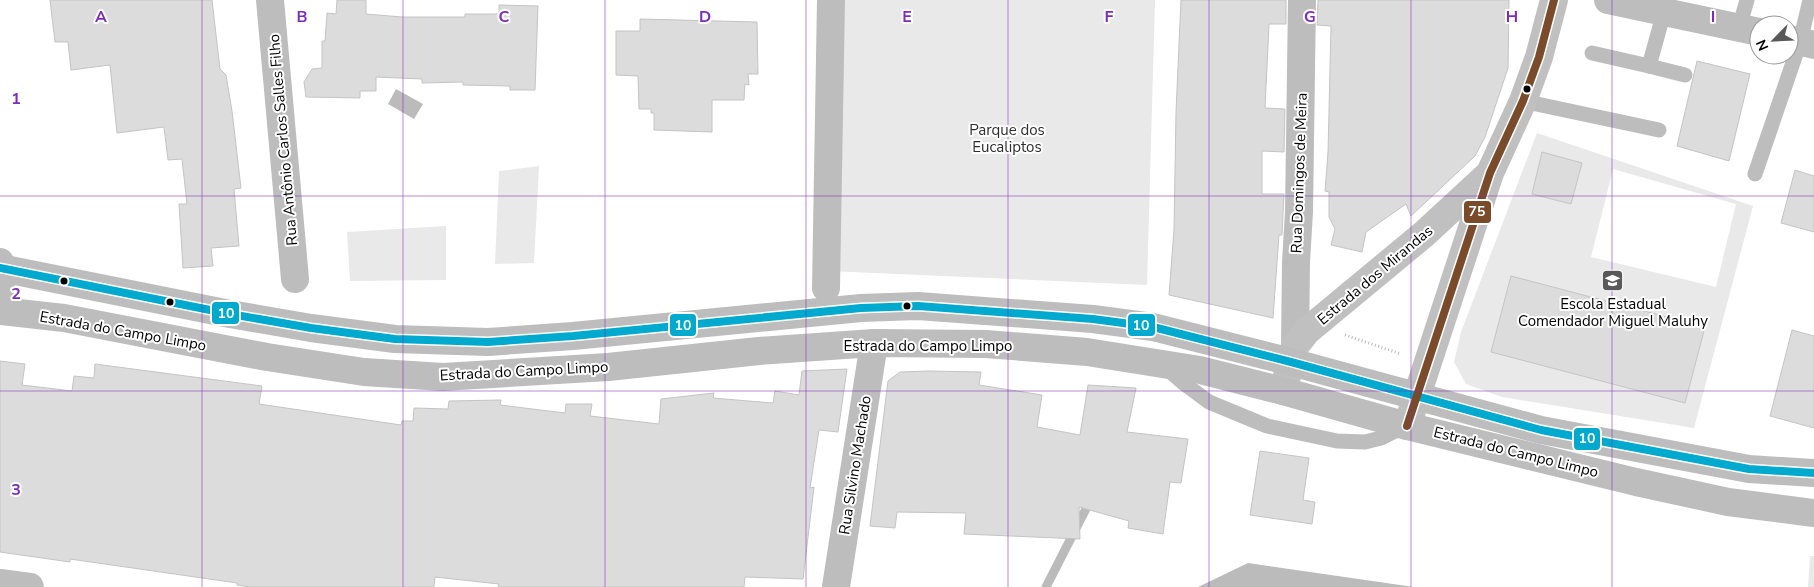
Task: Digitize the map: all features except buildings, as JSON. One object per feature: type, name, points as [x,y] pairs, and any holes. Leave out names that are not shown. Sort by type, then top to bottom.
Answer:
[{"type":"main road","name":"Rua Antônio Carlos Salles Filho","points":[[270,0],[295,280]]},
{"type":"main road","points":[[826,288],[831,0]]},
{"type":"main road","name":"Rua Domingos de Meira","points":[[1293,354],[1299,212],[1302,0]]},
{"type":"main road","points":[[1623,2],[1749,30]]},
{"type":"main road","name":"Estrada do Campo Limpo","points":[[1,272],[311,328],[395,339],[488,342],[573,336],[852,308],[918,306],[1130,324],[1293,354],[1416,396],[1541,430],[1748,469],[1814,473]]},
{"type":"main road","name":"Estrada do Campo Limpo","points":[[0,311],[64,318],[267,357],[364,372],[443,377],[608,367],[759,351],[874,343],[986,344],[1087,352],[1200,370],[1283,391],[1406,426],[1636,482],[1728,502],[1814,513]]},
{"type":"main road","name":"Rua Silvino Machado","points":[[836,587],[874,343]]},
{"type":"main road","points":[[0,583],[30,587]]},
{"type":"street","name":"Estrada dos Mirandas","points":[[1406,426],[1490,173],[1523,101],[1539,57],[1554,0]]},
{"type":"street","name":"Estrada dos Mirandas","points":[[1283,391],[1293,354],[1307,331],[1424,234],[1490,173]]},
{"type":"lane","points":[[1747,0],[1749,30]]},
{"type":"lane","points":[[1755,174],[1801,42],[1810,0]]},
{"type":"lane","points":[[1649,66],[1664,12]]},
{"type":"lane","points":[[1592,53],[1684,75]]},
{"type":"lane","points":[[1523,101],[1658,130]]},
{"type":"lane","points":[[1162,364],[1209,402],[1267,426],[1337,441],[1365,442],[1381,438],[1406,426]]},
{"type":"path","points":[[1315,325],[1428,362]]},
{"type":"green space","name":"Parque dos Eucaliptos","points":[[835,0],[1155,0],[1147,285],[828,271]]},
{"type":"green space","name":"Escola Estadual Comendador Miguel Maluhy","points":[[1537,133],[1753,206],[1694,428],[1502,397],[1466,384],[1454,362],[1461,332]],"holes":[[[1613,169],[1736,204],[1716,287],[1591,257]],[[1511,276],[1705,327],[1685,403],[1492,352]]]},
{"type":"green space","points":[[539,166],[534,263],[495,264],[499,171]]},
{"type":"green space","points":[[446,226],[446,280],[350,281],[347,232]]},
{"type":"green space","points":[[1810,556],[1814,556],[1814,587],[1808,587]]},
{"type":"shaded area","points":[[396,89],[423,104],[414,119],[388,104]]},
{"type":"shaded area","points":[[1248,563],[1414,587],[1198,587]]},
{"type":"waterway","points":[[1046,587],[1091,499]]},
{"type":"transit line","name":"75","points":[[1407,426],[1490,173],[1523,101],[1539,57],[1554,0]]},
{"type":"transit line","name":"10","points":[[0,268],[230,314],[311,328],[395,339],[488,342],[573,336],[861,308],[918,306],[1093,319],[1153,327],[1291,362],[1541,430],[1749,469],[1814,473]]},
{"type":"place","name":"Escola Estadual Comendador Miguel Maluhy","points":[[1613,281]]}]
